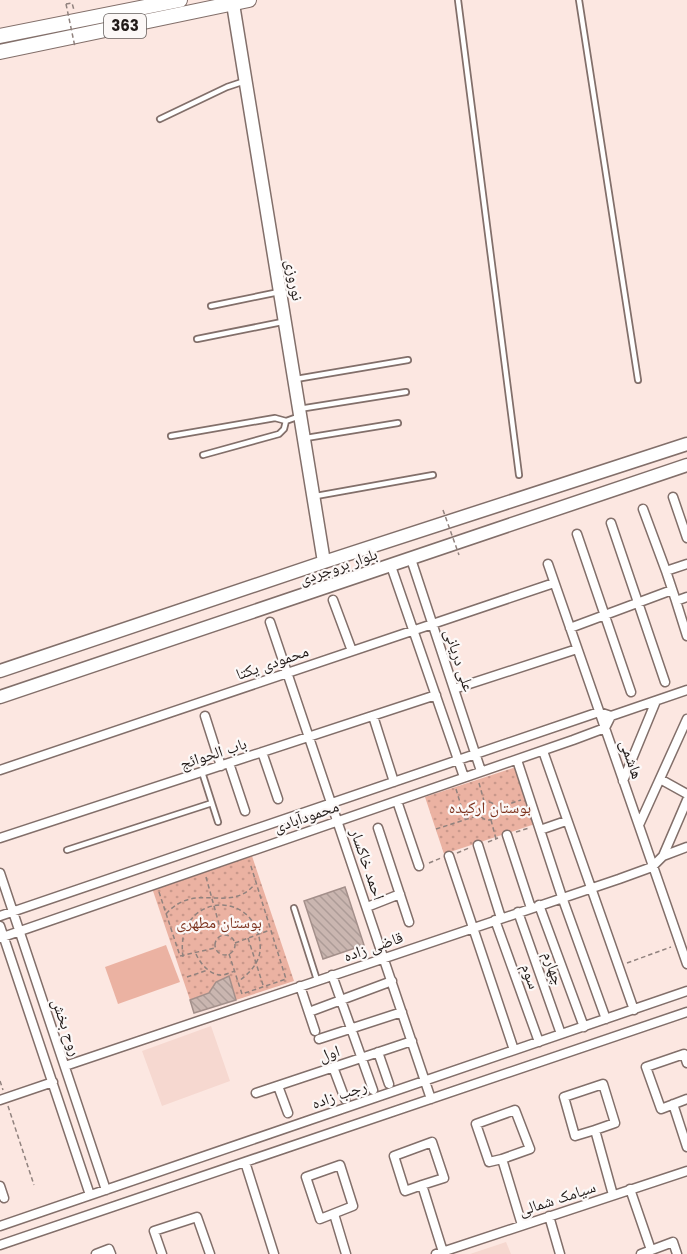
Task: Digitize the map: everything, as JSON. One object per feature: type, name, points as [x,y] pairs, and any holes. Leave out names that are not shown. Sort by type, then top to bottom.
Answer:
[{"type":"main road","name":"363","points":[[1,35],[132,5],[180,0]]},
{"type":"main road","name":"363","points":[[0,52],[249,0]]},
{"type":"main road","name":"نوروزی","points":[[232,3],[324,562]]},
{"type":"main road","name":"بلوار بروجردی","points":[[0,671],[324,562],[687,444]]},
{"type":"main road","name":"بلوار بروجردی","points":[[0,697],[687,465]]},
{"type":"street","points":[[673,497],[687,538]]},
{"type":"street","points":[[643,509],[687,636]]},
{"type":"street","points":[[611,523],[664,682]]},
{"type":"street","points":[[577,534],[631,692]]},
{"type":"street","name":"علی دریانی","points":[[411,558],[475,754],[478,772]]},
{"type":"street","name":"هاشمی","points":[[548,564],[687,964]]},
{"type":"street","points":[[666,572],[687,564]]},
{"type":"street","points":[[391,566],[464,777]]},
{"type":"street","name":"محمودی یکتا","points":[[0,770],[554,583]]},
{"type":"street","points":[[570,628],[672,590]]},
{"type":"street","points":[[676,601],[687,597]]},
{"type":"street","points":[[333,600],[352,651]]},
{"type":"street","name":"احمد خاکسار","points":[[270,622],[431,1099]]},
{"type":"street","points":[[454,689],[577,649]]},
{"type":"street","points":[[599,712],[611,716],[687,690]]},
{"type":"street","name":"باب الحوائج","points":[[0,838],[436,695]]},
{"type":"street","points":[[623,781],[656,701]]},
{"type":"street","name":"محمودآبادی","points":[[0,916],[599,712]]},
{"type":"street","points":[[205,716],[245,811]]},
{"type":"street","points":[[373,716],[394,782]]},
{"type":"street","points":[[605,728],[611,716]]},
{"type":"street","points":[[639,825],[687,719]]},
{"type":"street","name":"محمودآبادی","points":[[2,938],[605,728]]},
{"type":"street","points":[[543,751],[633,1010]]},
{"type":"street","points":[[262,752],[278,798]]},
{"type":"street","points":[[517,760],[562,897],[606,1019]]},
{"type":"street","points":[[660,779],[687,794]]},
{"type":"street","points":[[663,856],[687,800]]},
{"type":"street","points":[[397,801],[419,866]]},
{"type":"street","points":[[539,827],[566,821]]},
{"type":"street","points":[[378,828],[409,922]]},
{"type":"street","points":[[507,835],[584,1027]]},
{"type":"street","name":"سوم","points":[[478,845],[498,919],[539,1042]]},
{"type":"street","name":"قاضی زاده","points":[[65,1066],[652,867],[663,856],[687,848]]},
{"type":"street","points":[[449,856],[471,928],[514,1050]]},
{"type":"street","name":"روح بخش","points":[[0,873],[106,1190]]},
{"type":"street","points":[[366,907],[400,894]]},
{"type":"street","name":"چهارم","points":[[518,912],[561,1034]]},
{"type":"street","name":"روح بخش","points":[[0,926],[2,938],[90,1195]]},
{"type":"street","points":[[332,975],[373,1090]]},
{"type":"street","points":[[309,1012],[392,981]]},
{"type":"street","points":[[300,986],[317,1035],[351,1029],[402,1012]]},
{"type":"street","name":"رجب زاده","points":[[0,1226],[687,991]]},
{"type":"street","name":"رجب زاده","points":[[0,1245],[687,1012]]},
{"type":"street","name":"اول","points":[[256,1093],[412,1041]]},
{"type":"street","points":[[378,1052],[389,1084]]},
{"type":"street","points":[[687,1063],[684,1054],[646,1067],[661,1109],[687,1099]]},
{"type":"street","points":[[333,1067],[345,1099]]},
{"type":"street","points":[[3,1099],[52,1082]]},
{"type":"street","points":[[603,1084],[615,1123],[595,1130],[575,1136],[564,1097],[603,1084]]},
{"type":"street","points":[[278,1086],[288,1113]]},
{"type":"street","points":[[673,1104],[687,1147]]},
{"type":"street","points":[[515,1110],[530,1149],[502,1158],[489,1162],[476,1124],[515,1110]]},
{"type":"street","points":[[595,1130],[613,1195]]},
{"type":"street","points":[[432,1142],[444,1178],[422,1185],[405,1191],[394,1156],[432,1142]]},
{"type":"street","points":[[502,1158],[522,1225]]},
{"type":"street","points":[[244,1162],[274,1254]]},
{"type":"street","points":[[340,1165],[354,1206],[334,1214],[320,1219],[306,1177],[340,1165]]},
{"type":"street","name":"سیامک شمالی","points":[[439,1253],[687,1171]]},
{"type":"street","points":[[422,1185],[439,1253]]},
{"type":"street","points":[[0,1186],[4,1198]]},
{"type":"street","points":[[630,1189],[651,1250]]},
{"type":"street","points":[[334,1214],[346,1254]]},
{"type":"street","points":[[549,1216],[560,1254]]},
{"type":"street","points":[[162,1254],[154,1231],[197,1217],[210,1254]]},
{"type":"street","points":[[641,1254],[673,1242],[677,1254]]},
{"type":"street","points":[[96,1254],[109,1249],[111,1254]]},
{"type":"lane","points":[[458,0],[519,476]]},
{"type":"lane","points":[[579,0],[638,380]]},
{"type":"lane","points":[[160,119],[227,87],[245,81]]},
{"type":"lane","points":[[212,306],[280,292]]},
{"type":"lane","points":[[197,339],[285,322]]},
{"type":"lane","points":[[294,379],[408,360]]},
{"type":"lane","points":[[203,455],[279,434],[284,429],[286,421],[299,413],[406,392]]},
{"type":"lane","points":[[171,436],[275,418],[286,421]]},
{"type":"lane","points":[[304,438],[398,423]]},
{"type":"lane","points":[[313,497],[433,475]]},
{"type":"lane","points":[[202,772],[218,822]]},
{"type":"lane","points":[[67,850],[212,803]]},
{"type":"lane","points":[[294,908],[317,980]]},
{"type":"path","points":[[72,3],[66,4],[75,47]]},
{"type":"path","points":[[443,510],[459,555]]},
{"type":"path","points":[[478,772],[485,803]]},
{"type":"path","points":[[456,787],[465,820]]},
{"type":"path","points":[[496,808],[526,798]]},
{"type":"path","points":[[490,802],[496,808],[496,815],[490,819],[484,819],[480,814],[480,806],[485,803],[490,802]]},
{"type":"path","points":[[436,829],[480,814]]},
{"type":"path","points":[[490,819],[496,839]]},
{"type":"path","points":[[419,866],[507,835],[539,827]]},
{"type":"path","points":[[229,954],[242,994],[286,979],[248,857]]},
{"type":"path","points":[[204,868],[222,934]]},
{"type":"path","points":[[166,914],[173,906],[193,897],[225,900],[234,898],[251,889],[256,883]]},
{"type":"path","points":[[158,889],[180,956],[183,957]]},
{"type":"path","points":[[183,957],[184,932],[199,912],[213,906],[235,907],[254,923],[259,934],[261,948],[256,964],[250,973],[239,981]]},
{"type":"path","points":[[235,943],[271,930]]},
{"type":"path","points":[[222,934],[229,935],[235,943],[234,950],[229,954],[220,954],[215,948],[216,939],[222,934]]},
{"type":"path","points":[[248,938],[263,987]]},
{"type":"path","points":[[618,967],[680,944]]},
{"type":"path","points":[[183,957],[215,948]]},
{"type":"path","points":[[196,953],[199,961],[208,970],[220,975],[235,971]]},
{"type":"path","points":[[186,977],[208,970]]},
{"type":"path","points":[[0,1081],[3,1099],[34,1185]]},
{"type":"shaded area","points":[[211,1026],[230,1081],[162,1106],[142,1051]]},
{"type":"shaded area","points":[[506,1242],[511,1254],[470,1254]]},
{"type":"green space","name":"بوستان ارکیده","points":[[516,767],[535,824],[444,854],[425,797]]},
{"type":"green space","name":"بوستان مطهری","points":[[251,853],[294,981],[236,1000],[229,976],[216,982],[209,993],[190,1000],[152,888]]},
{"type":"green space","points":[[166,945],[180,982],[118,1004],[105,967]]},
{"type":"building","points":[[345,887],[364,945],[323,959],[304,901]]},
{"type":"building","points":[[229,976],[236,1000],[194,1013],[190,1000],[209,993],[216,982]]}]
